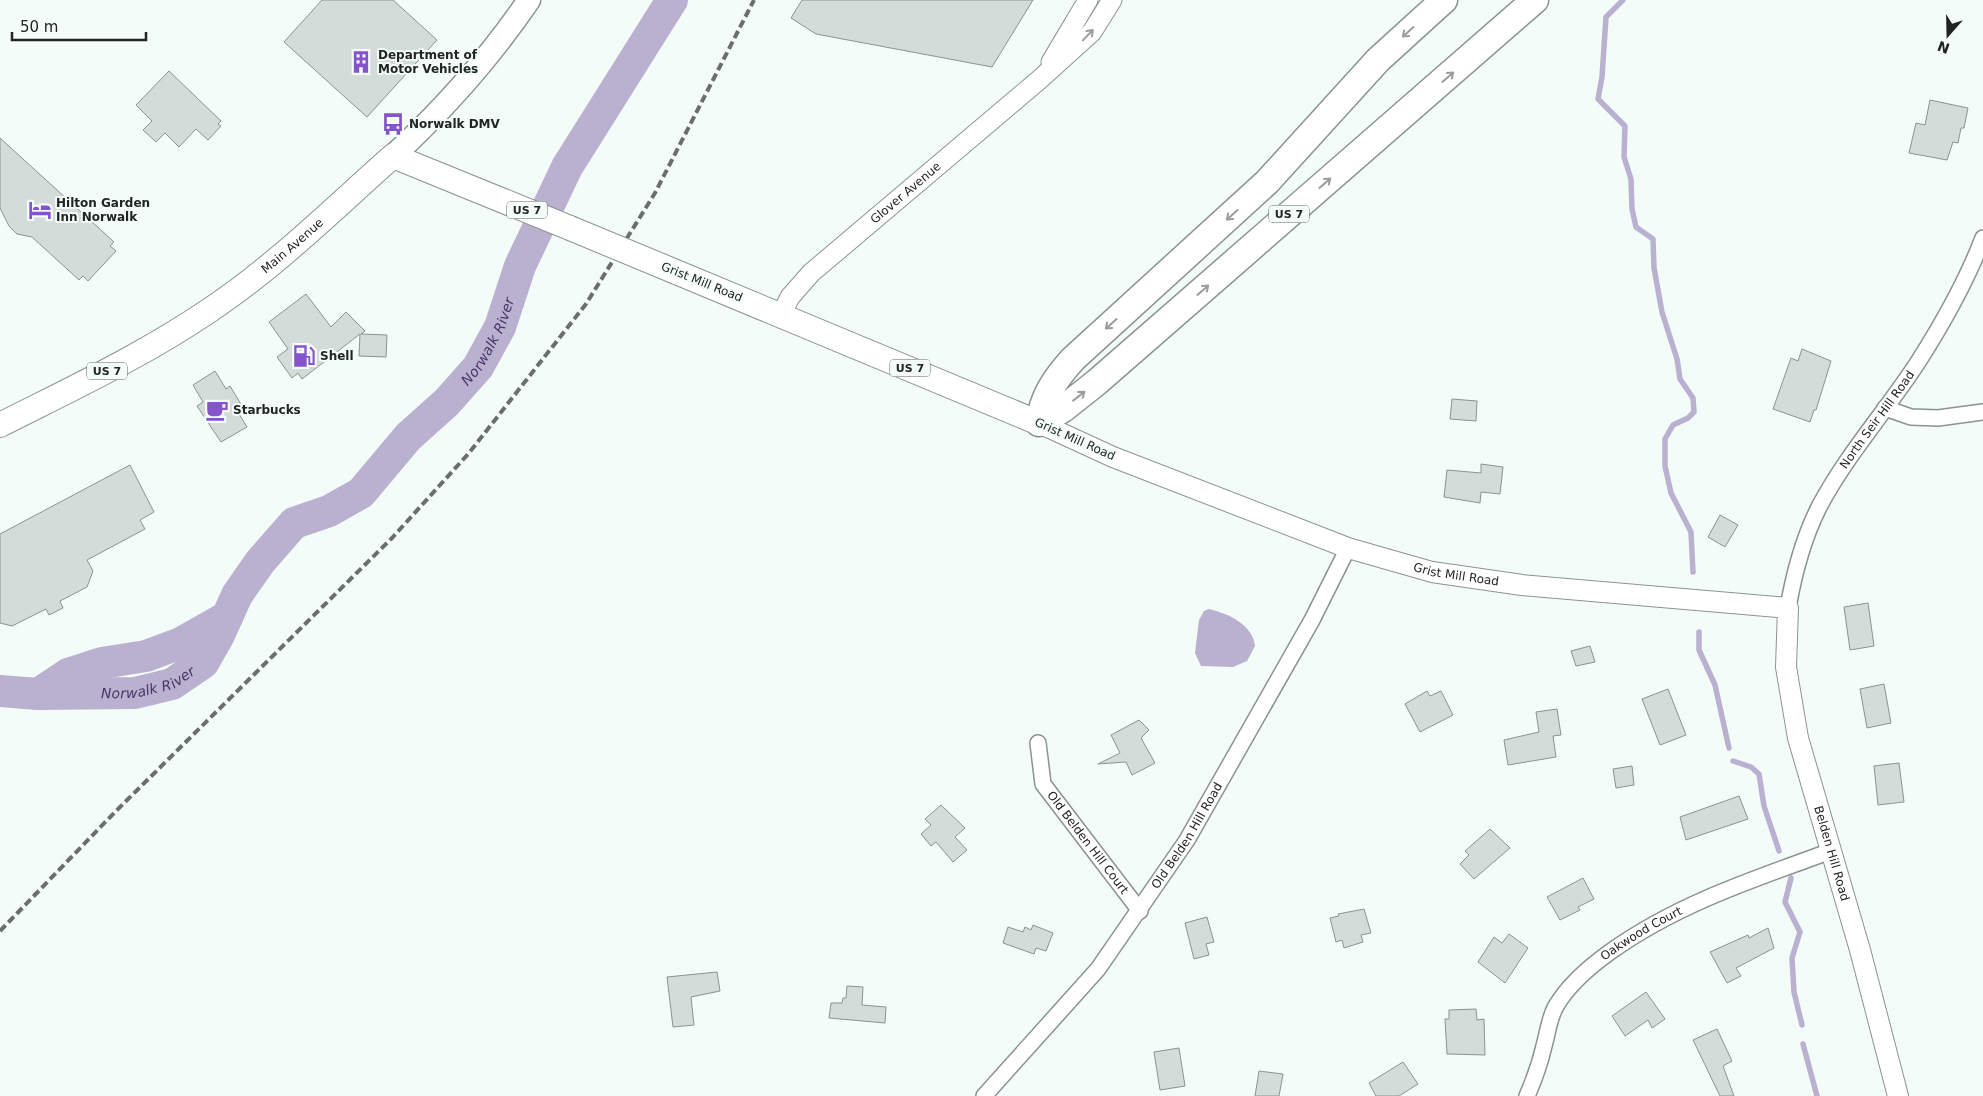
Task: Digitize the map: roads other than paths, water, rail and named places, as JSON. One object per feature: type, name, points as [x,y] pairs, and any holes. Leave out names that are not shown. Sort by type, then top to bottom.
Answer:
[{"type":"highway","name":"US 7","points":[[1039,423],[1042,404],[1048,390],[1073,359],[1243,206],[1289,159],[1378,60],[1444,0]]},
{"type":"highway","name":"US 7","points":[[1039,423],[1063,409],[1097,382],[1535,0]]},
{"type":"highway","name":"Grist Mill Road","points":[[393,156],[1039,423]]},
{"type":"highway","name":"Main Avenue","points":[[0,425],[129,359],[210,310],[241,288],[393,156]]},
{"type":"main road","name":"Main Avenue","points":[[393,156],[437,114],[482,63],[529,0]]},
{"type":"main road","name":"Grist Mill Road","points":[[1039,423],[1113,457],[1348,548],[1401,564],[1462,578],[1522,585],[1788,608]]},
{"type":"main road","name":"Belden Hill Road","points":[[1788,608],[1786,667],[1798,738],[1898,1096]]},
{"type":"street","name":"Glover Avenue","points":[[1039,80],[1088,0]]},
{"type":"street","name":"Glover Avenue","points":[[781,315],[794,293],[811,273],[1039,80],[1092,32],[1112,0]]},
{"type":"street","name":"North Seir Hill Road","points":[[1788,608],[1799,557],[1819,507],[1844,464],[1920,360],[1952,304],[1983,238]]},
{"type":"street","points":[[1885,408],[1911,417],[1938,418],[1983,412]]},
{"type":"street","name":"Old Belden Hill Road","points":[[984,1096],[1098,969],[1140,911],[1186,840],[1312,620],[1348,548]]},
{"type":"street","name":"Old Belden Hill Court","points":[[1038,743],[1043,784],[1140,911]]},
{"type":"street","name":"Oakwood Court","points":[[1527,1096],[1555,1008],[1565,992],[1592,965],[1630,937],[1666,916],[1702,899],[1831,851]]},
{"type":"waterway","name":"Norwalk River","points":[[0,691],[38,694],[135,693],[172,684],[203,663],[219,635],[237,595],[260,562],[294,523],[329,511],[361,493],[408,437],[447,402],[478,367],[500,327],[520,266],[567,167],[672,0]]},
{"type":"waterway","points":[[1623,0],[1606,17],[1602,77],[1598,99],[1625,126],[1624,157],[1631,179],[1632,209],[1636,227],[1653,239],[1654,268],[1662,312],[1677,359],[1680,379],[1693,398],[1694,412],[1688,418],[1673,425],[1665,439],[1665,466],[1671,493],[1691,532],[1693,572]]},
{"type":"waterway","name":"Norwalk River","points":[[38,694],[68,674],[102,663],[146,656],[181,643],[227,617]]},
{"type":"waterway","points":[[1699,632],[1699,650],[1715,685],[1729,748]]},
{"type":"waterway","points":[[1733,761],[1751,767],[1759,774],[1764,806],[1779,851]]},
{"type":"waterway","points":[[1791,878],[1785,902],[1800,932],[1792,958],[1794,992],[1802,1025]]},
{"type":"waterway","points":[[1803,1044],[1817,1096]]},
{"type":"railway","points":[[0,931],[116,811],[392,538],[469,453],[586,304],[655,193],[754,0]]},
{"type":"place","name":"Department of Motor Vehicles","points":[[361,62]]},
{"type":"place","name":"Norwalk DMV","points":[[393,124]]},
{"type":"place","name":"Hilton Garden Inn Norwalk","points":[[40,210]]},
{"type":"place","name":"Shell","points":[[304,356]]},
{"type":"place","name":"Starbucks","points":[[217,410]]}]
